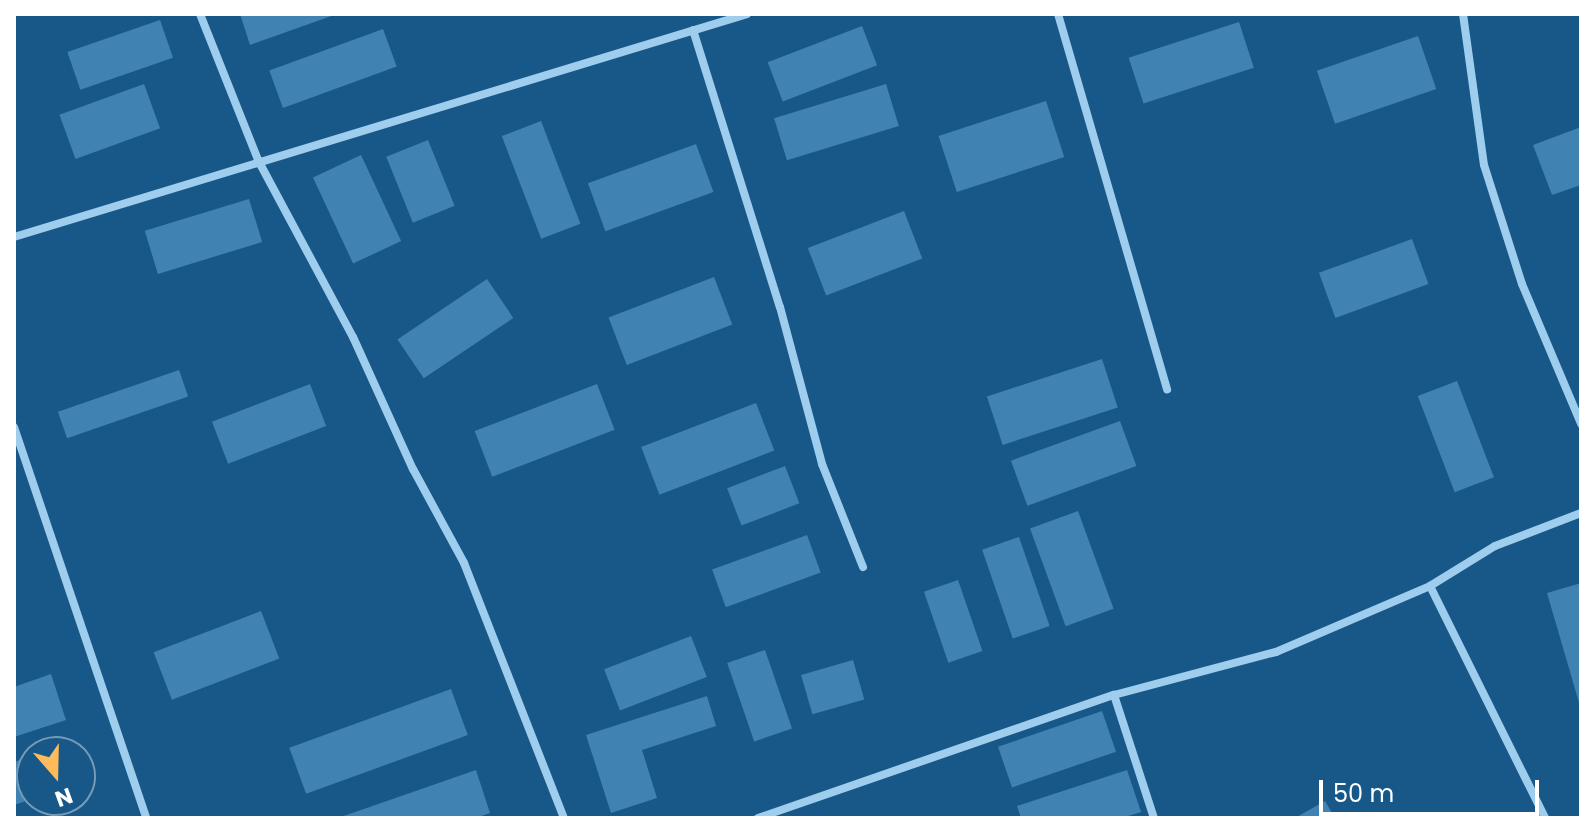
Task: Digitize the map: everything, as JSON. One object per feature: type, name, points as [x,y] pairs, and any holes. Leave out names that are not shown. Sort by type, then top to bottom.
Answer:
[{"type":"street","points":[[200,14],[258,160],[353,337],[413,469],[464,563],[564,818]]},
{"type":"street","points":[[14,237],[258,160],[747,14]]},
{"type":"street","points":[[1058,14],[1167,389]]},
{"type":"street","points":[[1463,14],[1484,165],[1522,284],[1581,424]]},
{"type":"street","points":[[693,30],[780,307],[822,464],[863,567]]},
{"type":"street","points":[[14,427],[146,818]]},
{"type":"street","points":[[758,818],[1114,695],[1276,652],[1430,586],[1495,546],[1581,513]]},
{"type":"street","points":[[1430,586],[1545,818]]},
{"type":"street","points":[[1114,695],[1154,818]]},
{"type":"building","points":[[240,14],[337,14],[250,45]]},
{"type":"building","points":[[160,20],[173,58],[80,90],[67,52]]},
{"type":"building","points":[[1239,22],[1254,68],[1144,103],[1129,58]]},
{"type":"building","points":[[862,26],[877,65],[783,101],[768,62]]},
{"type":"building","points":[[383,29],[397,67],[283,108],[269,70]]},
{"type":"building","points":[[1418,36],[1436,89],[1335,124],[1317,71]]},
{"type":"building","points":[[144,84],[160,128],[76,159],[59,115]]},
{"type":"building","points":[[886,84],[899,126],[787,160],[774,118]]},
{"type":"building","points":[[1046,101],[1064,157],[957,192],[939,136]]},
{"type":"building","points":[[541,121],[580,224],[541,239],[502,136]]},
{"type":"building","points":[[1581,127],[1581,185],[1552,195],[1533,145]]},
{"type":"building","points":[[428,140],[455,206],[413,223],[386,157]]},
{"type":"building","points":[[696,144],[713,192],[605,231],[588,183]]},
{"type":"building","points":[[361,155],[401,241],[353,263],[313,177]]},
{"type":"building","points":[[249,199],[262,242],[158,274],[145,231]]},
{"type":"building","points":[[904,211],[922,259],[826,296],[808,248]]},
{"type":"building","points":[[1412,239],[1428,284],[1335,318],[1319,273]]},
{"type":"building","points":[[714,277],[732,325],[627,365],[609,317]]},
{"type":"building","points":[[487,279],[513,318],[424,378],[397,339]]},
{"type":"building","points":[[1102,359],[1118,408],[1003,445],[987,396]]},
{"type":"building","points":[[179,370],[188,396],[67,438],[58,412]]},
{"type":"building","points":[[1457,381],[1494,477],[1455,492],[1418,396]]},
{"type":"building","points":[[310,384],[326,426],[228,464],[212,422]]},
{"type":"building","points":[[597,384],[615,430],[492,477],[475,431]]},
{"type":"building","points":[[756,403],[774,451],[659,495],[641,447]]},
{"type":"building","points":[[1120,421],[1136,466],[1027,506],[1011,461]]},
{"type":"building","points":[[785,466],[799,503],[741,526],[727,488]]},
{"type":"building","points":[[1078,511],[1114,609],[1066,626],[1030,528]]},
{"type":"building","points":[[807,535],[821,573],[726,607],[712,570]]},
{"type":"building","points":[[1019,537],[1050,626],[1013,639],[982,550]]},
{"type":"building","points":[[958,580],[982,651],[948,663],[924,592]]},
{"type":"building","points":[[1581,583],[1581,705],[1580,706],[1547,593]]},
{"type":"building","points":[[261,611],[279,659],[172,700],[154,652]]},
{"type":"building","points":[[691,636],[707,677],[620,710],[604,669]]},
{"type":"building","points":[[765,650],[792,728],[754,742],[727,663]]},
{"type":"building","points":[[853,660],[864,699],[812,714],[801,675]]},
{"type":"building","points":[[51,674],[66,720],[14,737],[14,687]]},
{"type":"building","points":[[451,689],[468,735],[306,794],[289,748]]},
{"type":"building","points":[[707,696],[716,726],[642,750],[657,798],[611,813],[586,735]]},
{"type":"building","points":[[1102,711],[1116,752],[1012,787],[998,747]]},
{"type":"building","points":[[16,761],[14,805],[14,762]]},
{"type":"building","points":[[476,770],[490,813],[476,818],[338,818]]},
{"type":"building","points":[[1127,770],[1141,812],[1122,818],[1021,818],[1017,806]]},
{"type":"building","points":[[1325,801],[1335,818],[1295,818]]}]
